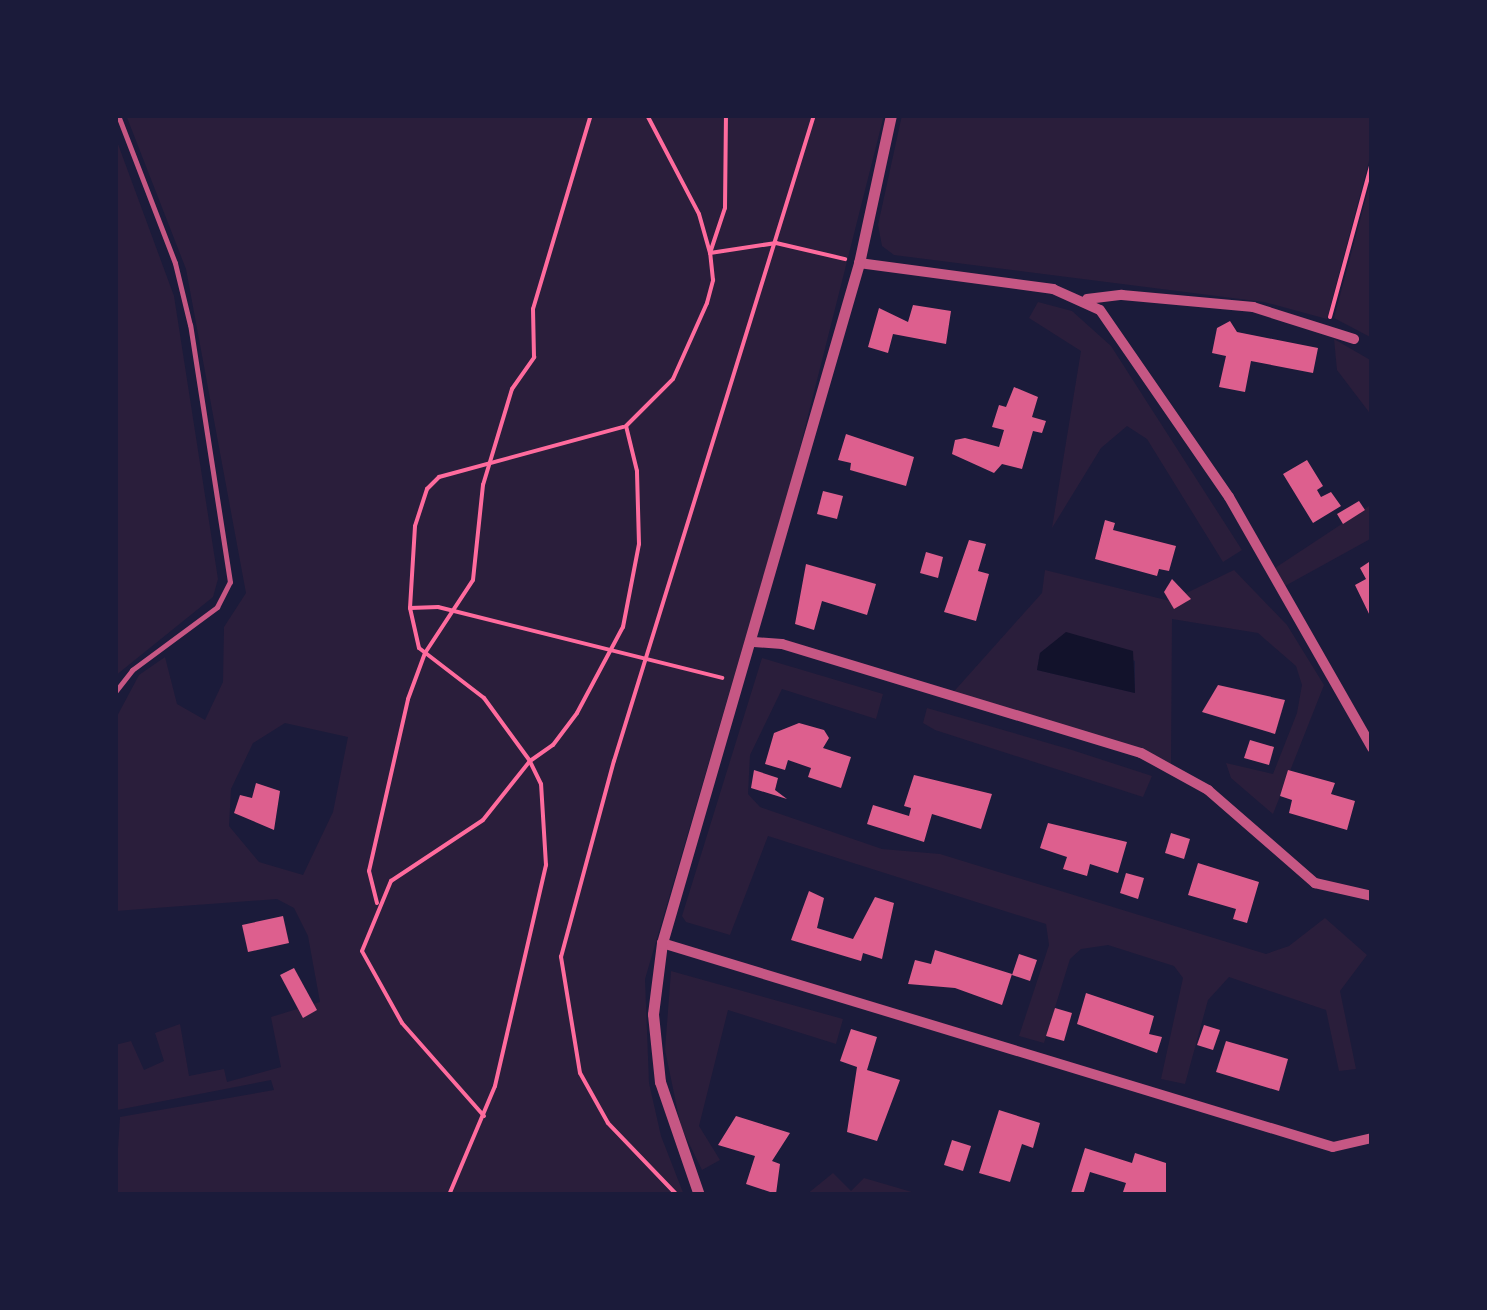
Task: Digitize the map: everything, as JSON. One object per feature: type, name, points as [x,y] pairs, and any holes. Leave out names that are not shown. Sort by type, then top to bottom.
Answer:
[{"type":"street","points":[[698,1195],[660,1082],[653,1014],[662,943],[754,642],[859,263],[891,115]]},
{"type":"street","points":[[859,263],[1086,299],[1122,295],[1252,307],[1328,326],[1354,339]]},
{"type":"street","points":[[1086,299],[1112,323],[1230,497],[1372,748]]},
{"type":"street","points":[[754,642],[782,644],[1141,753],[1208,790],[1314,883],[1372,896]]},
{"type":"street","points":[[662,943],[1333,1147],[1372,1138]]},
{"type":"lane","points":[[115,692],[132,670],[216,607],[230,582],[190,324],[175,263],[118,115]]},
{"type":"path","points":[[377,903],[369,870],[408,700],[425,652],[448,610],[473,580],[477,516],[490,464],[512,389],[534,357],[533,309],[591,115]]},
{"type":"path","points":[[448,1195],[484,1116],[546,865],[541,784],[530,761],[484,698],[414,639],[410,608],[415,526],[427,489],[448,471],[490,464],[626,426],[657,401],[686,358],[714,280],[710,253],[694,203],[648,115]]},
{"type":"path","points":[[710,253],[726,208],[726,115]]},
{"type":"path","points":[[677,1195],[608,1124],[580,1073],[561,957],[644,664],[814,115]]},
{"type":"path","points":[[1328,326],[1372,162]]},
{"type":"path","points":[[710,253],[776,242],[859,263]]},
{"type":"path","points":[[484,1116],[402,1023],[364,964],[362,951],[377,903],[418,857],[483,820],[530,761],[553,745],[604,673],[606,654],[623,628],[639,544],[638,472],[626,426]]},
{"type":"path","points":[[410,608],[448,610],[644,664],[741,682]]},
{"type":"shaded area","points":[[126,115],[884,115],[791,483],[645,979],[649,1083],[661,1136],[684,1195],[115,1195],[120,1117],[274,1090],[271,1080],[117,1110],[115,1045],[131,1041],[144,1070],[164,1061],[155,1033],[180,1024],[189,1076],[224,1069],[227,1082],[281,1067],[271,1017],[320,1002],[308,936],[294,908],[277,899],[115,911],[115,720],[139,675],[165,657],[177,704],[205,720],[223,682],[224,627],[246,593],[186,269]],"holes":[[[285,723],[348,737],[333,812],[303,875],[259,862],[229,826],[231,789],[253,743]]]},
{"type":"shaded area","points":[[902,115],[1372,115],[1372,150],[1327,319],[1264,302],[894,255],[882,246],[878,225]]},
{"type":"shaded area","points":[[115,136],[174,296],[218,579],[213,597],[115,676]]},
{"type":"shaded area","points":[[1372,175],[1372,338],[1334,318]]},
{"type":"shaded area","points":[[1038,302],[1072,311],[1111,346],[1242,550],[1223,562],[1147,439],[1127,426],[1101,448],[1052,528],[1081,351],[1029,318]]},
{"type":"shaded area","points":[[1334,339],[1372,361],[1372,416],[1337,370]]},
{"type":"shaded area","points":[[1372,504],[1372,538],[1285,586],[1275,568]]},
{"type":"shaded area","points":[[1045,570],[1170,601],[1234,570],[1287,625],[1324,685],[1273,814],[1231,778],[1226,763],[1273,774],[1297,713],[1302,685],[1296,666],[1258,633],[1172,619],[1171,764],[949,697],[1042,593]],"holes":[[[1066,633],[1135,661],[1135,693],[1037,670],[1040,653]]]},
{"type":"shaded area","points":[[1066,632],[1133,651],[1135,693],[1037,670],[1040,653]]},
{"type":"shaded area","points":[[762,658],[883,694],[876,719],[782,689],[750,755],[748,794],[760,807],[882,849],[940,854],[1266,954],[1289,946],[1325,918],[1367,955],[1340,991],[1356,1069],[1339,1071],[1326,1010],[1229,977],[1208,1000],[1185,1084],[1161,1079],[1183,978],[1174,966],[1108,945],[1081,949],[1070,959],[1044,1043],[1019,1036],[1049,945],[1046,924],[768,836],[730,935],[686,922],[682,916]]},
{"type":"shaded area","points":[[927,708],[1152,776],[1143,797],[935,730],[923,723]]},
{"type":"shaded area","points":[[671,971],[843,1019],[836,1044],[728,1010],[699,1126],[720,1160],[702,1170],[681,1127],[665,1050]]},
{"type":"shaded area","points":[[833,1173],[851,1191],[864,1178],[922,1195],[806,1195]]},
{"type":"building","points":[[913,305],[951,311],[946,344],[893,334],[888,353],[868,347],[879,308],[908,322]]},
{"type":"building","points":[[1230,321],[1237,332],[1318,348],[1313,373],[1251,361],[1245,392],[1219,387],[1226,356],[1212,353],[1217,328]]},
{"type":"building","points":[[1014,387],[1038,397],[1032,417],[1046,421],[1042,433],[1033,431],[1022,469],[1002,464],[994,473],[952,454],[955,440],[965,438],[999,447],[1004,430],[992,427],[999,405],[1006,407]]},
{"type":"building","points":[[846,434],[914,457],[906,486],[850,470],[851,463],[838,460]]},
{"type":"building","points":[[1307,460],[1323,486],[1317,490],[1321,497],[1331,492],[1341,506],[1313,523],[1283,474]]},
{"type":"building","points":[[823,491],[843,496],[837,519],[817,514]]},
{"type":"building","points":[[1359,501],[1365,510],[1343,524],[1337,514]]},
{"type":"building","points":[[1105,520],[1115,523],[1113,530],[1176,546],[1169,571],[1159,569],[1157,576],[1095,559]]},
{"type":"building","points":[[969,540],[986,544],[978,571],[989,574],[976,621],[944,612]]},
{"type":"building","points":[[926,552],[943,557],[938,578],[920,573]]},
{"type":"building","points":[[1372,560],[1372,620],[1355,585],[1366,579],[1360,568]]},
{"type":"building","points":[[806,564],[876,584],[867,615],[822,601],[814,630],[795,624]]},
{"type":"building","points":[[1172,579],[1191,599],[1174,609],[1164,592]]},
{"type":"building","points":[[1218,685],[1285,700],[1275,734],[1202,712]]},
{"type":"building","points":[[799,723],[824,730],[829,738],[823,748],[851,757],[841,788],[808,777],[811,768],[788,760],[785,770],[765,764],[774,733]]},
{"type":"building","points":[[1250,740],[1274,747],[1269,765],[1244,758]]},
{"type":"building","points":[[754,770],[778,778],[775,790],[787,799],[751,788]]},
{"type":"building","points":[[1288,770],[1335,783],[1331,794],[1355,801],[1347,830],[1289,813],[1292,800],[1280,796]]},
{"type":"building","points":[[914,775],[992,794],[981,829],[932,814],[924,842],[867,824],[873,805],[909,816],[911,808],[904,806]]},
{"type":"building","points":[[256,783],[280,791],[274,830],[234,813],[240,795],[252,798]]},
{"type":"building","points":[[1048,823],[1127,842],[1118,873],[1090,864],[1087,876],[1063,869],[1067,857],[1040,848]]},
{"type":"building","points":[[1171,833],[1190,839],[1184,859],[1165,853]]},
{"type":"building","points":[[1198,863],[1259,882],[1247,923],[1233,919],[1236,909],[1188,895]]},
{"type":"building","points":[[1126,873],[1144,878],[1138,899],[1120,893]]},
{"type":"building","points":[[809,891],[824,898],[817,928],[853,939],[875,897],[894,903],[882,959],[863,953],[861,961],[791,940]]},
{"type":"building","points":[[283,916],[289,943],[248,952],[242,925]]},
{"type":"building","points":[[935,950],[1012,974],[1002,1005],[955,988],[908,984],[915,960],[931,964]]},
{"type":"building","points":[[1019,954],[1037,960],[1030,981],[1012,975]]},
{"type":"building","points":[[294,968],[317,1010],[303,1018],[280,975]]},
{"type":"building","points":[[1086,993],[1154,1016],[1149,1034],[1162,1037],[1157,1053],[1077,1024]]},
{"type":"building","points":[[1055,1008],[1072,1013],[1064,1041],[1046,1036]]},
{"type":"building","points":[[1204,1025],[1220,1030],[1213,1050],[1197,1045]]},
{"type":"building","points":[[851,1029],[877,1037],[867,1070],[900,1080],[877,1141],[847,1132],[857,1067],[840,1061]]},
{"type":"building","points":[[1226,1041],[1288,1059],[1279,1091],[1216,1072]]},
{"type":"building","points":[[999,1110],[1040,1123],[1033,1148],[1022,1144],[1010,1182],[979,1173]]},
{"type":"building","points":[[736,1116],[790,1133],[772,1161],[780,1164],[776,1194],[746,1184],[755,1156],[718,1145]]},
{"type":"building","points":[[952,1140],[971,1146],[963,1171],[944,1165]]},
{"type":"building","points":[[1085,1148],[1132,1163],[1135,1153],[1166,1163],[1166,1195],[1122,1195],[1126,1183],[1090,1172],[1083,1195],[1071,1193]]}]
